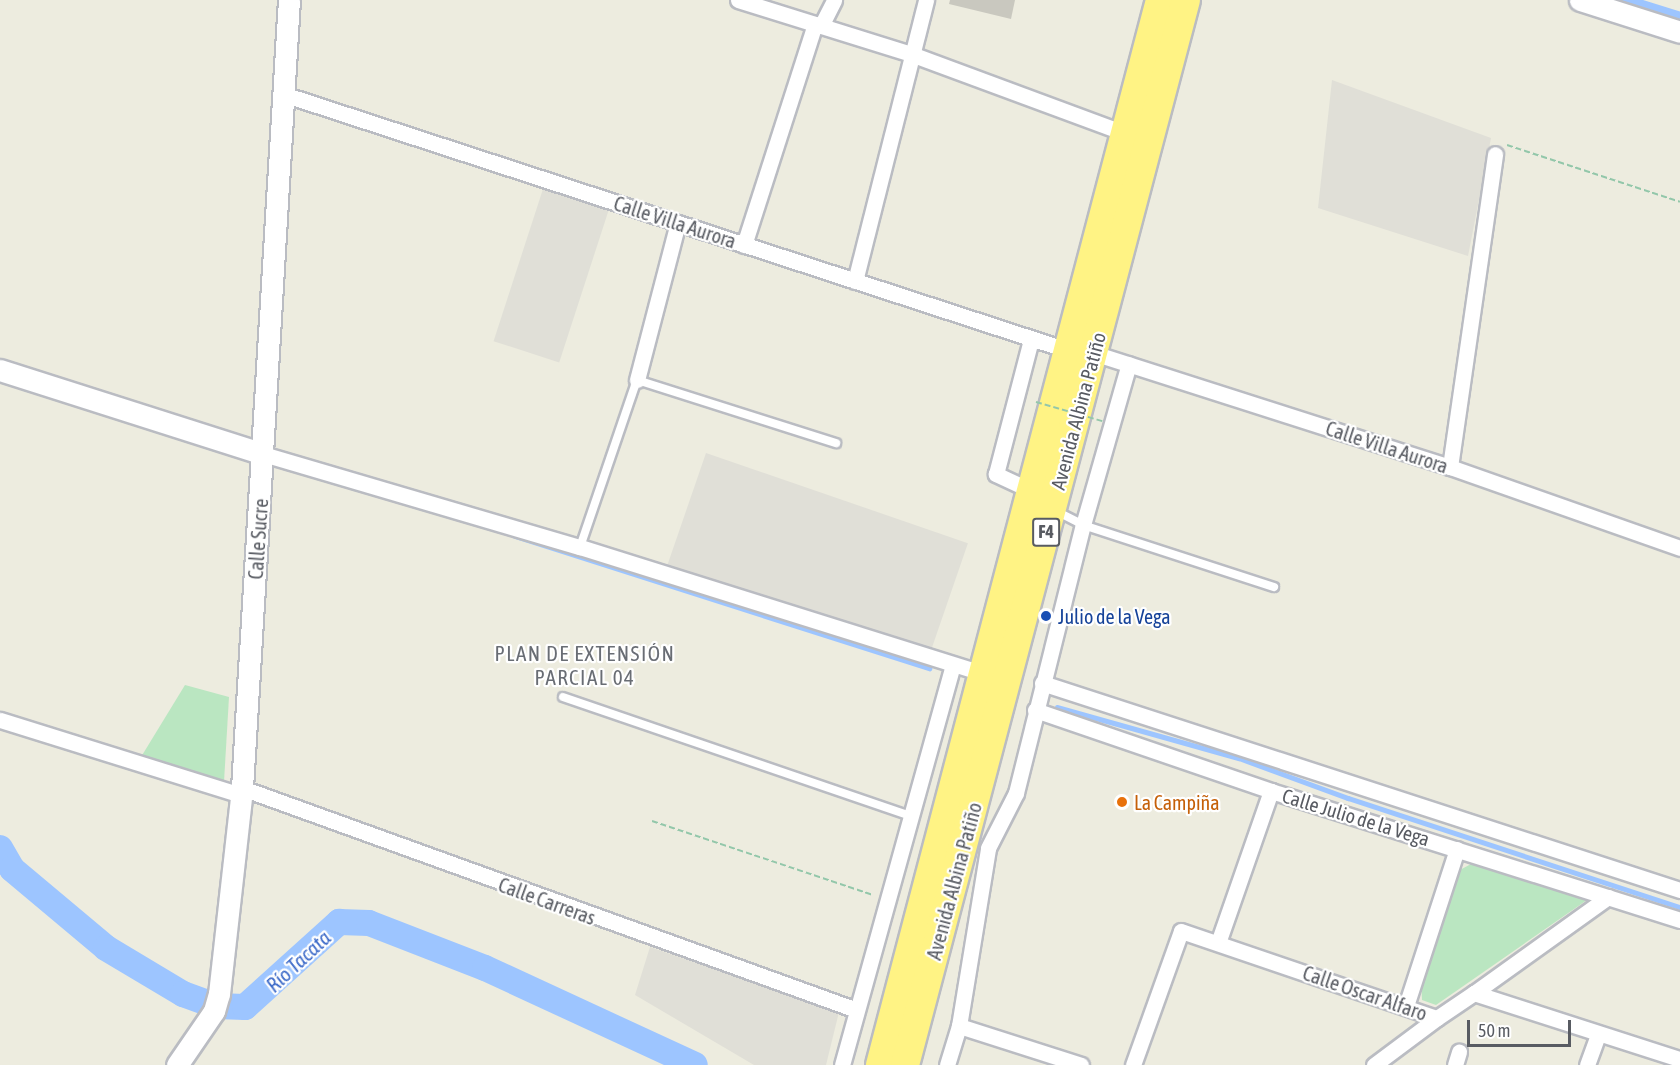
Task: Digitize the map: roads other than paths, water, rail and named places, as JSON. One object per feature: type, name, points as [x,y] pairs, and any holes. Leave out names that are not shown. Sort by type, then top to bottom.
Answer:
[{"type":"highway","name":"Avenida Albina Patiño","points":[[905,1065],[1052,509],[1080,351],[1125,133],[1160,0]]},
{"type":"highway","name":"Avenida Albina Patiño","points":[[880,1065],[1030,490],[1080,351],[1186,0]]},
{"type":"main road","name":"Calle Sucre","points":[[177,1065],[217,1003],[242,792],[289,0]]},
{"type":"main road","points":[[1580,0],[1680,32]]},
{"type":"main road","points":[[0,370],[263,454]]},
{"type":"street","points":[[738,0],[911,54],[1125,133]]},
{"type":"street","points":[[744,245],[818,25],[834,0]]},
{"type":"street","points":[[855,281],[926,0]]},
{"type":"street","name":"Calle Villa Aurora","points":[[283,94],[1031,340],[1129,364],[1450,467],[1680,546]]},
{"type":"street","points":[[1450,467],[1495,154]]},
{"type":"street","points":[[637,380],[678,223]]},
{"type":"street","points":[[1030,490],[996,474],[1031,340]]},
{"type":"street","points":[[947,1065],[959,1026],[988,848],[1016,793],[1083,525],[1129,364]]},
{"type":"street","points":[[263,454],[580,547],[981,673]]},
{"type":"street","points":[[842,1065],[854,1009],[953,665]]},
{"type":"street","name":"Calle Julio de la Vega","points":[[1042,683],[1680,890]]},
{"type":"street","name":"Calle Julio de la Vega","points":[[1035,710],[1271,791],[1680,920]]},
{"type":"street","name":"Calle Carreras","points":[[0,720],[242,792],[854,1009]]},
{"type":"street","points":[[1218,943],[1271,791]]},
{"type":"street","points":[[1406,1006],[1457,849]]},
{"type":"street","name":"Calle Oscar Alfaro","points":[[1133,1065],[1181,931],[1437,1018],[1608,897]]},
{"type":"street","points":[[1474,993],[1680,1059]]},
{"type":"street","points":[[1374,1065],[1437,1018]]},
{"type":"street","points":[[959,1026],[1081,1065]]},
{"type":"street","points":[[1587,1065],[1598,1034]]},
{"type":"lane","points":[[580,547],[637,380],[836,444]]},
{"type":"lane","points":[[1052,509],[1083,525],[1274,587]]},
{"type":"lane","points":[[563,697],[908,815]]},
{"type":"waterway","points":[[1619,0],[1680,19]]},
{"type":"waterway","points":[[515,536],[929,668]]},
{"type":"waterway","points":[[1057,707],[1239,758],[1348,798],[1680,907]]},
{"type":"waterway","name":"Río Tacata","points":[[0,848],[12,869],[106,948],[183,994],[216,1006],[245,1007],[339,922],[369,923],[485,968],[695,1065]]},
{"type":"place","name":"Julio de la Vega","points":[[1046,616]]},
{"type":"place","name":"La Campiña","points":[[1122,802]]},
{"type":"district","name":"PLAN DE EXTENSIÓN PARCIAL 04","points":[[585,665]]}]
